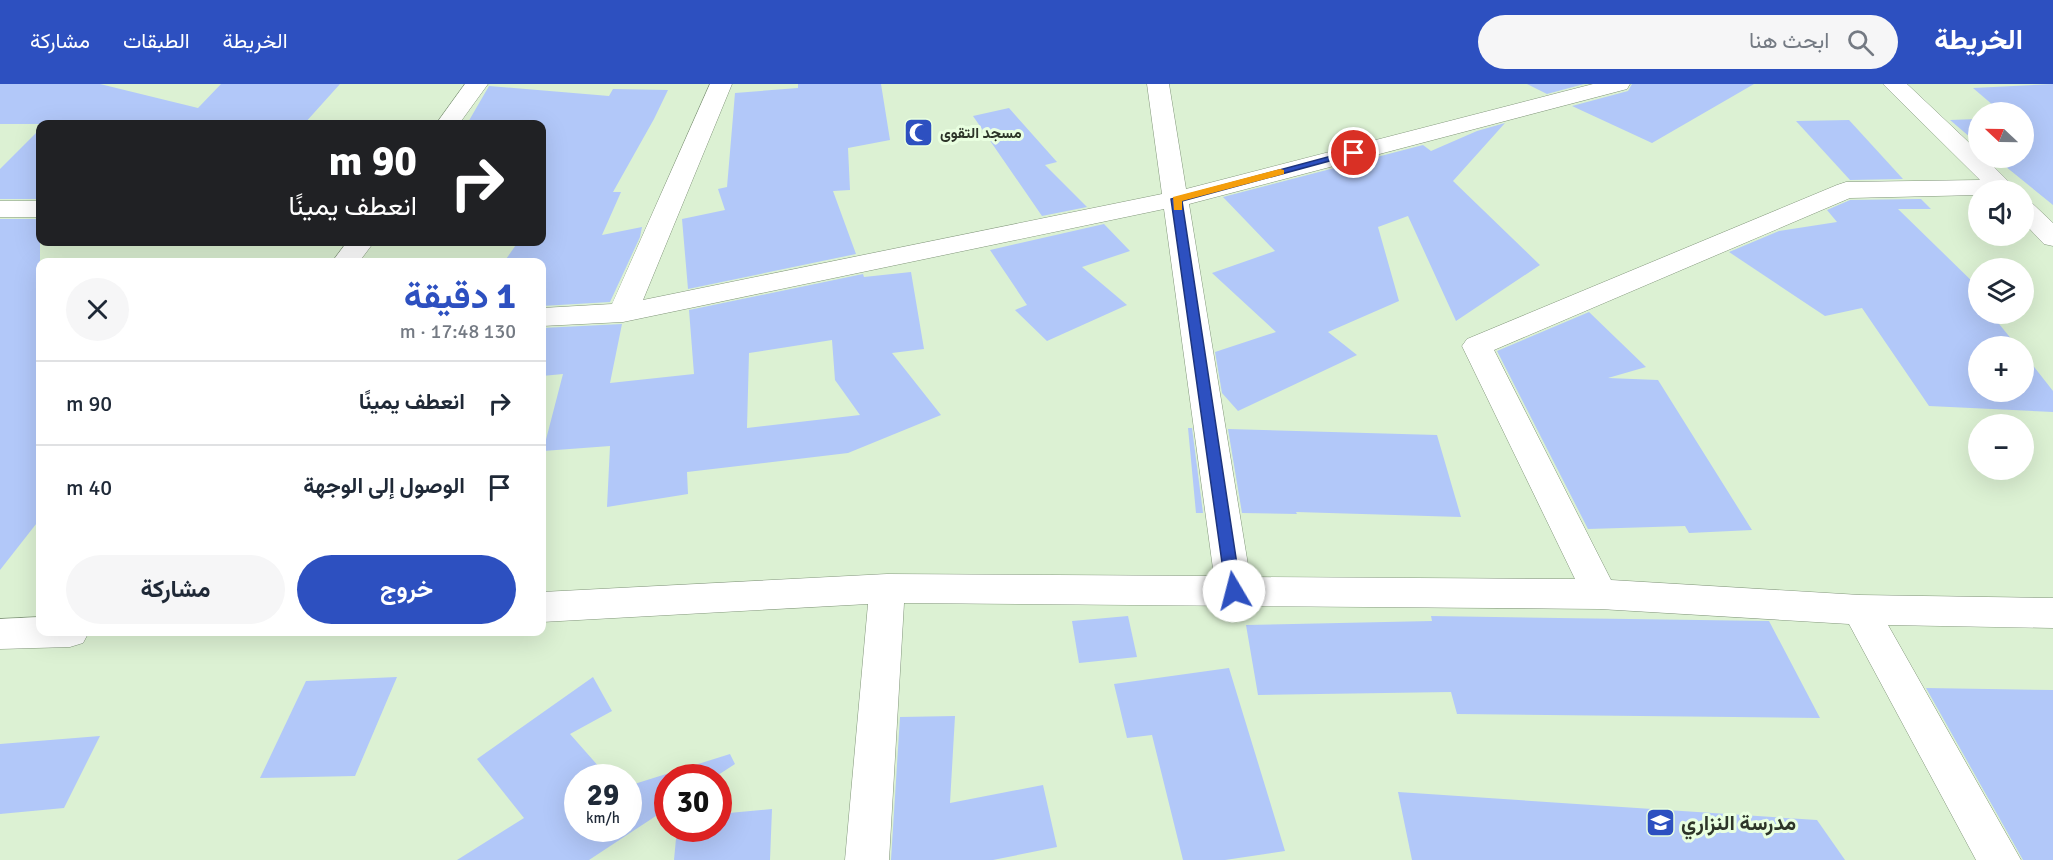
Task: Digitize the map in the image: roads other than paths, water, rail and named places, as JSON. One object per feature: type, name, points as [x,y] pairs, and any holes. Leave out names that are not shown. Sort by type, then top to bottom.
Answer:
[{"type":"street","points":[[450,120],[477,84]]},
{"type":"street","points":[[623,314],[722,84]]},
{"type":"street","points":[[1158,84],[1234,591]]},
{"type":"street","points":[[546,317],[623,314],[1177,199],[1619,84]]},
{"type":"street","points":[[1894,84],[1994,180]]},
{"type":"street","points":[[1600,594],[1477,346],[1846,190],[1968,189]]},
{"type":"street","points":[[0,209],[36,209]]},
{"type":"street","points":[[2034,219],[2053,238]]},
{"type":"street","points":[[348,258],[358,246]]},
{"type":"street","points":[[867,860],[887,588]]},
{"type":"street","points":[[546,607],[887,588],[1600,594],[1860,610],[2053,613]]},
{"type":"street","points":[[1860,610],[1999,860]]},
{"type":"street","points":[[0,634],[36,633]]},
{"type":"place","name":"مسجد التقوى","points":[[919,133]]},
{"type":"place","name":"مدرسة النزاري","points":[[1660,823]]}]
